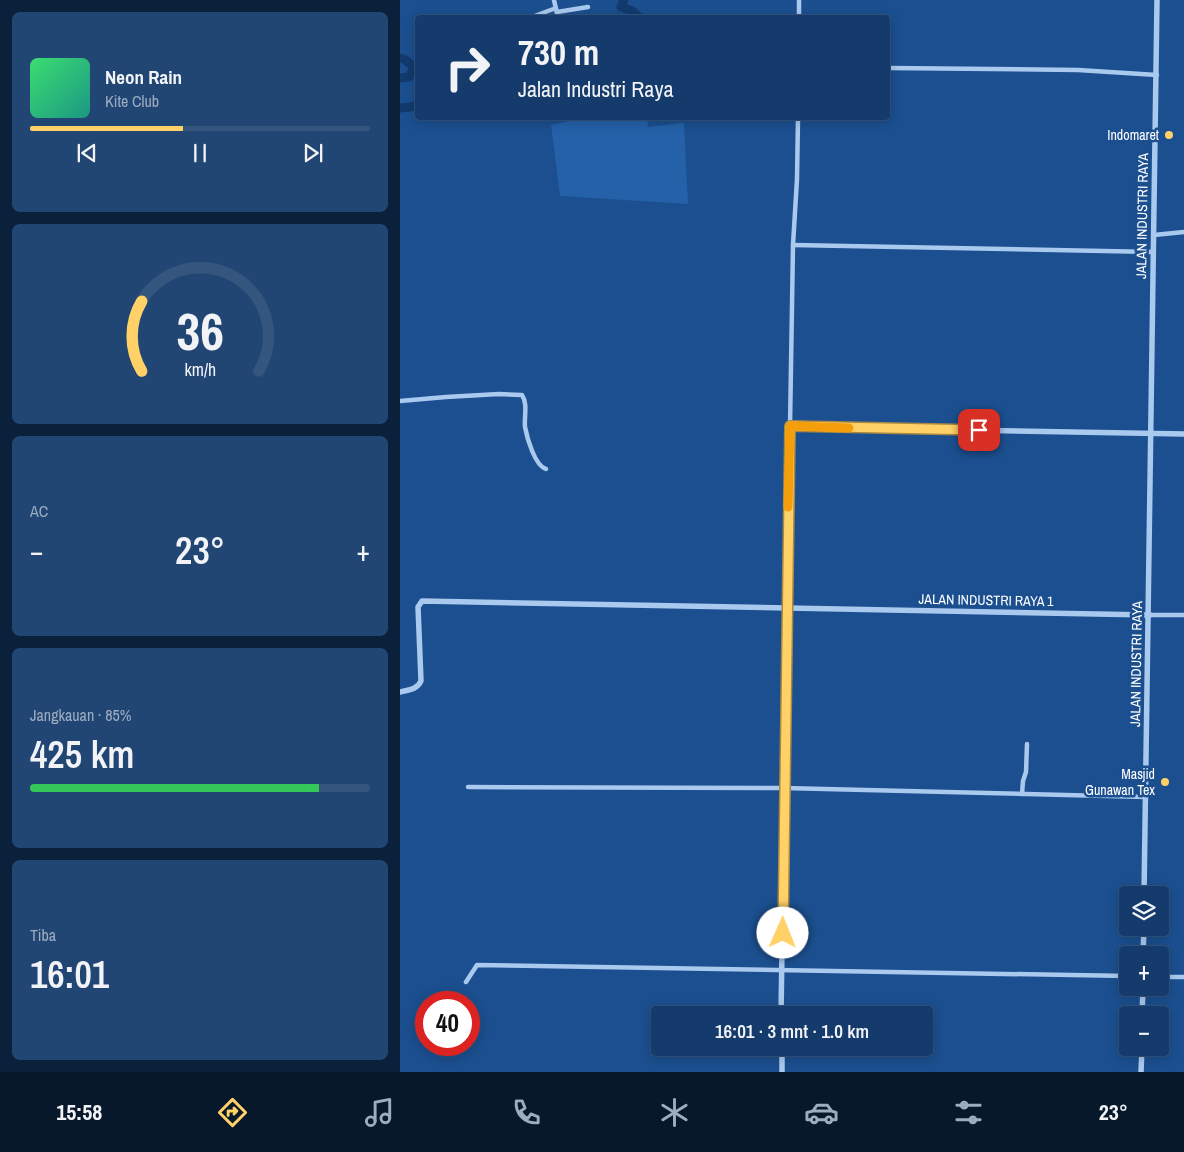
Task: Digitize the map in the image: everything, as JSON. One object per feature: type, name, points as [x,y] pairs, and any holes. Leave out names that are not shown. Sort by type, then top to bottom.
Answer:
[{"type":"street","points":[[554,0],[557,12]]},
{"type":"street","points":[[799,0],[799,15]]},
{"type":"street","name":"JALAN INDUSTRI RAYA","points":[[1144,886],[1150,615],[1158,0]]},
{"type":"street","points":[[542,15],[588,8]]},
{"type":"street","points":[[890,68],[1078,70],[1157,75]]},
{"type":"street","points":[[782,1006],[792,245],[797,179],[798,120]]},
{"type":"street","points":[[1154,235],[1184,232]]},
{"type":"street","points":[[792,245],[1154,252]]},
{"type":"street","points":[[400,402],[464,396],[522,395],[525,401],[526,434],[538,463],[542,468],[546,469]]},
{"type":"street","points":[[790,426],[1184,434]]},
{"type":"street","name":"JALAN INDUSTRI RAYA 1","points":[[400,692],[415,688],[420,681],[418,607],[422,601],[1184,615]]},
{"type":"street","points":[[1022,794],[1023,780],[1026,772],[1027,744]]},
{"type":"street","points":[[468,787],[784,788],[1146,798]]},
{"type":"street","points":[[466,982],[477,965],[1119,976]]},
{"type":"street","points":[[1169,977],[1184,977]]},
{"type":"street","points":[[782,1056],[782,1072]]},
{"type":"street","points":[[1141,1072],[1142,1056]]},
{"type":"shaded area","points":[[575,120],[647,120],[648,127],[684,123],[688,204],[560,196],[551,125]]},
{"type":"waterway","points":[[624,0],[621,7],[637,15]]},
{"type":"waterway","points":[[400,58],[414,67],[409,77],[400,78]]},
{"type":"waterway","points":[[400,108],[415,106]]},
{"type":"slow traffic","points":[[788,507],[790,426],[849,428]]},
{"type":"place","name":"Indomaret","points":[[1169,135]]},
{"type":"place","name":"Masjid Gunawan Tex","points":[[1165,782]]},
{"type":"route","points":[[783,933],[790,426],[979,430]]}]
